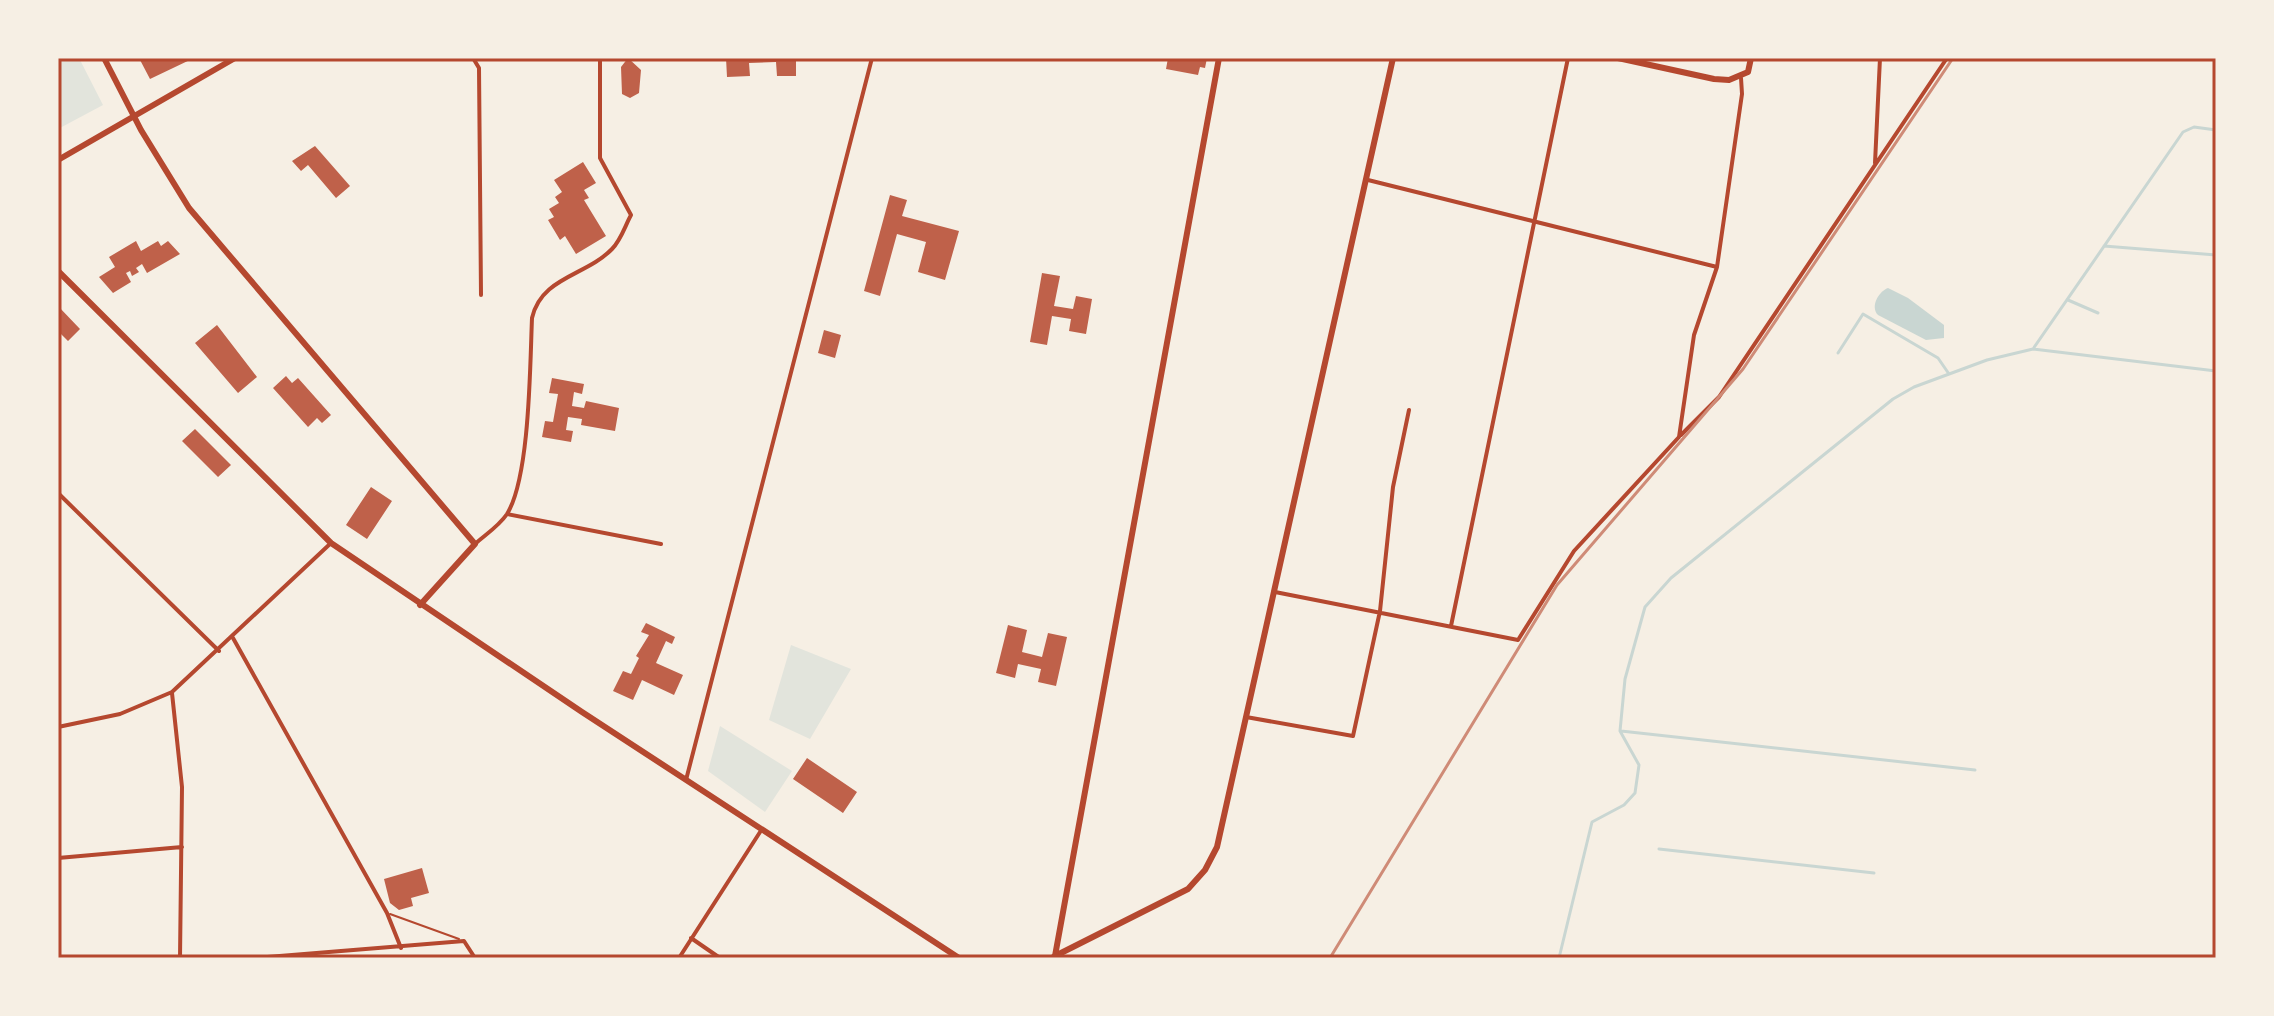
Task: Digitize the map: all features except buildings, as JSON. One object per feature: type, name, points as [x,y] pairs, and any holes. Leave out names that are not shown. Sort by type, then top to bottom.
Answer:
[{"type":"main road","points":[[104,58],[133,117],[189,208],[475,544],[420,605]]},
{"type":"main road","points":[[58,160],[235,58]]},
{"type":"main road","points":[[1053,957],[1219,58]]},
{"type":"main road","points":[[1053,957],[1188,889],[1205,870],[1223,827],[1393,58]]},
{"type":"main road","points":[[1618,58],[1714,79],[1741,78],[1748,72],[1751,58]]},
{"type":"main road","points":[[58,271],[331,543],[420,605],[959,958]]},
{"type":"street","points":[[473,58],[479,68],[481,295]]},
{"type":"street","points":[[475,544],[507,514],[523,446],[532,318],[538,300],[554,285],[611,250],[631,215],[600,158],[600,58]]},
{"type":"street","points":[[686,780],[872,58]]},
{"type":"street","points":[[1451,626],[1568,58]]},
{"type":"street","points":[[1875,167],[1880,58]]},
{"type":"street","points":[[1273,591],[1518,640],[1574,551],[1719,397],[1947,58]]},
{"type":"street","points":[[1679,437],[1694,335],[1717,267],[1742,94],[1741,78]]},
{"type":"street","points":[[1368,180],[1717,267]]},
{"type":"street","points":[[1246,717],[1353,736],[1380,611],[1393,487],[1409,410]]},
{"type":"street","points":[[58,493],[219,651]]},
{"type":"street","points":[[507,514],[661,544]]},
{"type":"street","points":[[58,727],[120,714],[172,692],[331,543]]},
{"type":"street","points":[[233,638],[387,913],[401,948]]},
{"type":"street","points":[[172,692],[182,787],[180,958]]},
{"type":"street","points":[[679,958],[762,829]]},
{"type":"street","points":[[58,858],[182,847]]},
{"type":"street","points":[[691,938],[720,958]]},
{"type":"street","points":[[255,958],[464,941],[475,958]]},
{"type":"lane","points":[[387,913],[464,941]]},
{"type":"shaded area","points":[[58,58],[79,58],[103,105],[58,129]]},
{"type":"shaded area","points":[[1888,288],[1908,298],[1944,325],[1944,338],[1926,340],[1878,315],[1876,300]]},
{"type":"shaded area","points":[[791,645],[851,669],[810,739],[769,720]]},
{"type":"shaded area","points":[[720,726],[792,771],[765,812],[708,771]]},
{"type":"waterway","points":[[2033,349],[2183,132],[2194,127],[2216,130]]},
{"type":"waterway","points":[[2104,246],[2216,255]]},
{"type":"waterway","points":[[2068,300],[2098,313]]},
{"type":"waterway","points":[[1838,353],[1863,314],[1938,358],[1949,374]]},
{"type":"waterway","points":[[1559,958],[1592,822],[1624,805],[1635,793],[1639,765],[1620,731],[1625,679],[1645,607],[1671,578],[1893,399],[1914,387],[1987,360],[2033,349],[2216,371]]},
{"type":"waterway","points":[[1621,731],[1975,770]]},
{"type":"waterway","points":[[1659,849],[1874,873]]},
{"type":"railway","points":[[1330,958],[1557,585],[1743,369],[1953,58]]}]
